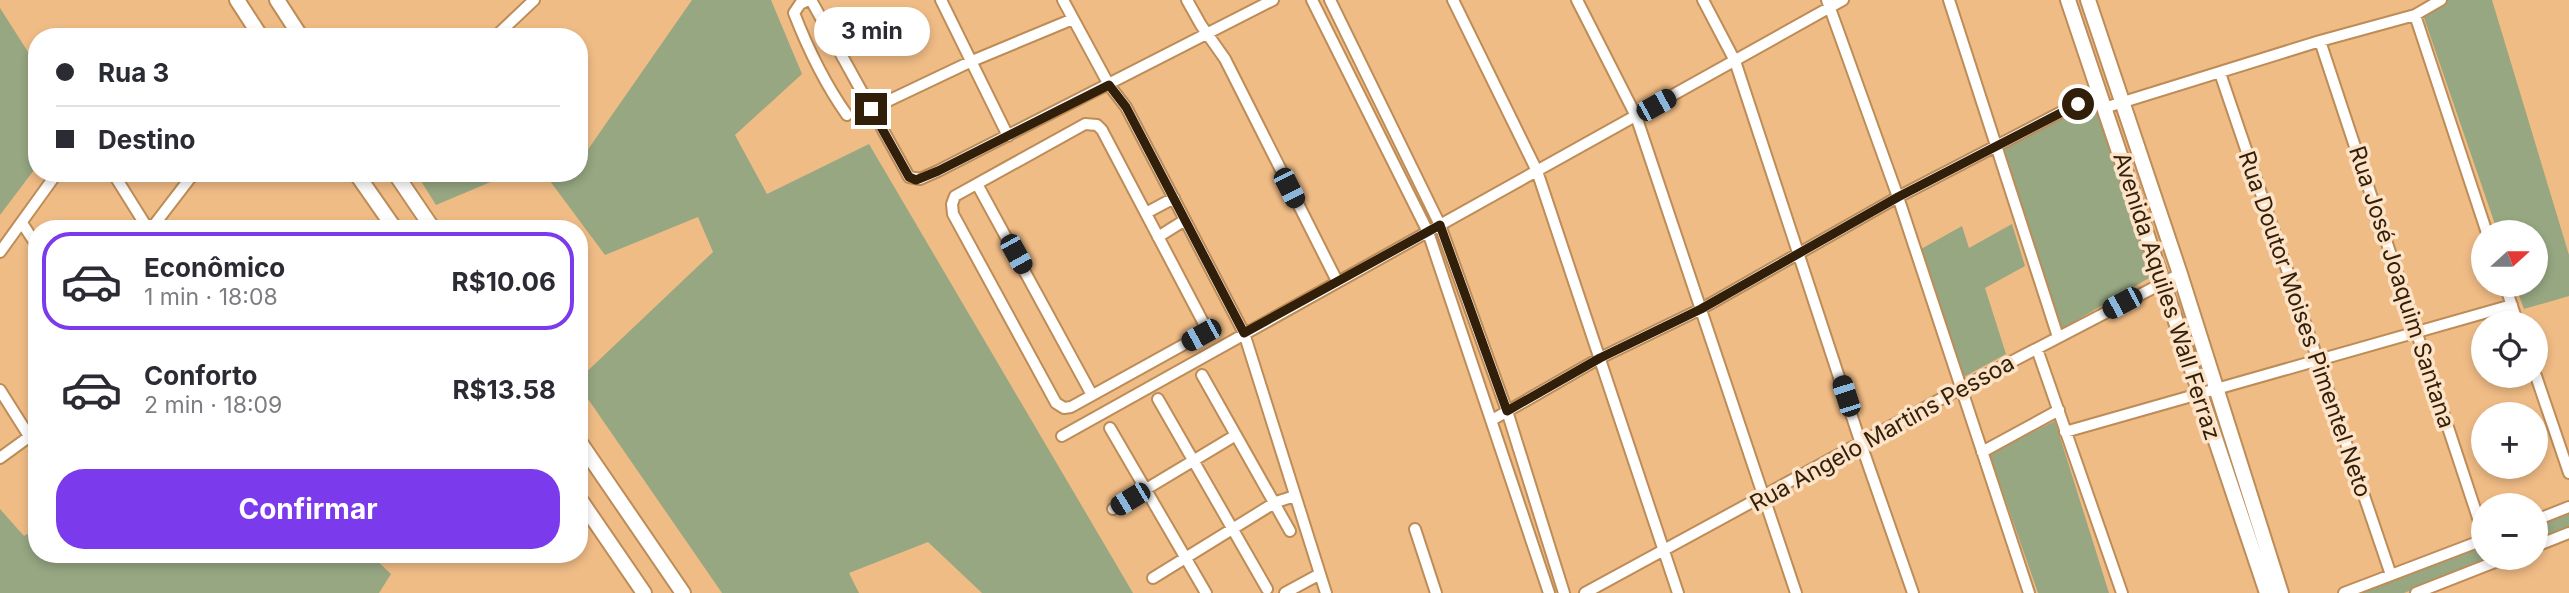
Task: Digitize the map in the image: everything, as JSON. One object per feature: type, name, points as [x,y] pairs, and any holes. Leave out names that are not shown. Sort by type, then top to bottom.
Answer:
[{"type":"main road","points":[[237,0],[255,28]]},
{"type":"main road","points":[[276,0],[296,28]]},
{"type":"main road","name":"Avenida Aquiles Wall Ferraz","points":[[2068,0],[2267,593]]},
{"type":"main road","name":"Avenida Aquiles Wall Ferraz","points":[[2088,0],[2180,274],[2281,593]]},
{"type":"main road","points":[[362,182],[389,220]]},
{"type":"main road","points":[[401,182],[427,220]]},
{"type":"main road","points":[[588,454],[683,593]]},
{"type":"main road","points":[[588,511],[644,593]]},
{"type":"street","points":[[504,28],[534,0]]},
{"type":"street","points":[[847,116],[806,44],[794,13],[800,4],[809,0],[909,177],[916,180],[1008,136],[1273,0]]},
{"type":"street","points":[[942,0],[1008,136]]},
{"type":"street","points":[[1063,0],[1109,85],[1126,107],[1244,333],[1326,593]]},
{"type":"street","points":[[1187,0],[1225,59],[1337,281]]},
{"type":"street","points":[[1312,0],[1428,232],[1549,593]]},
{"type":"street","points":[[1330,0],[1440,225],[1507,411],[1564,593]]},
{"type":"street","points":[[1453,0],[1537,171],[1678,593]]},
{"type":"street","points":[[1577,0],[1636,116],[1796,593]]},
{"type":"street","points":[[1703,0],[1735,61],[1913,593]]},
{"type":"street","points":[[1062,436],[1735,61],[1829,4],[1843,0]]},
{"type":"street","points":[[1949,0],[2058,337]]},
{"type":"street","points":[[2104,108],[2319,41],[2415,15],[2441,0]]},
{"type":"street","points":[[1829,4],[1898,197],[2029,593]]},
{"type":"street","points":[[2415,15],[2483,220]]},
{"type":"street","points":[[871,109],[972,61],[1073,19]]},
{"type":"street","name":"Rua José Joaquim Santana","points":[[2319,41],[2471,497]]},
{"type":"street","name":"Rua Doutor Moises Pimentel Neto","points":[[2220,73],[2391,575]]},
{"type":"street","points":[[1492,420],[1600,358],[1701,309],[1898,197],[1997,148],[2098,93]]},
{"type":"street","points":[[1085,124],[1097,125],[1146,213],[1205,330],[1201,335],[1071,407],[1064,408],[1056,402],[953,214],[955,196],[1085,124]]},
{"type":"street","points":[[0,252],[51,182]]},
{"type":"street","points":[[119,182],[143,220]]},
{"type":"street","points":[[156,220],[187,182]]},
{"type":"street","points":[[977,184],[1092,395]]},
{"type":"street","points":[[1146,213],[1174,198]]},
{"type":"street","points":[[1158,237],[1185,220]]},
{"type":"street","points":[[22,223],[28,232]]},
{"type":"street","name":"Rua Angelo Martins Pessoa","points":[[1585,593],[1961,388],[2180,274]]},
{"type":"street","points":[[2510,298],[2514,311]]},
{"type":"street","points":[[2065,432],[2512,305]]},
{"type":"street","points":[[2037,349],[2122,593]]},
{"type":"street","points":[[1202,375],[1290,531]]},
{"type":"street","points":[[2540,388],[2569,473]]},
{"type":"street","points":[[0,390],[28,426]]},
{"type":"street","points":[[1158,399],[1267,589]]},
{"type":"street","points":[[1982,452],[2059,410]]},
{"type":"street","points":[[1110,428],[1206,593]]},
{"type":"street","points":[[1114,509],[1236,435]]},
{"type":"street","points":[[0,458],[28,437]]},
{"type":"street","points":[[1153,578],[1276,502],[1295,496]]},
{"type":"street","points":[[2548,515],[2569,507]]},
{"type":"street","points":[[1415,529],[1437,593]]},
{"type":"street","points":[[2548,541],[2569,533]]},
{"type":"street","points":[[2344,593],[2471,545]]},
{"type":"street","points":[[2417,593],[2475,570]]},
{"type":"street","points":[[1285,593],[1320,574]]},
{"type":"green space","points":[[692,0],[771,0],[802,74],[735,135],[767,194],[869,144],[1133,593],[982,593],[928,542],[849,573],[859,593],[722,593],[588,399],[588,370],[713,252],[698,217],[605,255],[588,232],[588,220],[579,220],[551,182],[588,182],[588,149]]},
{"type":"green space","points":[[2447,0],[2492,0],[2569,255],[2569,296],[2524,309],[2520,298],[2548,298],[2548,220],[2494,220],[2423,15]]},
{"type":"green space","points":[[0,8],[28,52],[28,178],[0,215]]},
{"type":"green space","points":[[2093,99],[2154,275],[2060,330],[2001,148]]},
{"type":"green space","points":[[422,182],[491,182],[436,205]]},
{"type":"green space","points":[[2012,224],[2025,266],[1985,288],[2006,354],[1962,378],[1921,249],[1962,226],[1969,248]]},
{"type":"green space","points":[[2055,421],[2109,593],[2038,593],[1989,453]]},
{"type":"green space","points":[[0,509],[24,536],[28,534],[28,563],[379,563],[391,574],[379,593],[0,593]]},
{"type":"green space","points":[[2569,513],[2569,528],[2548,536],[2548,521]]},
{"type":"green space","points":[[2471,550],[2471,566],[2404,593],[2355,593]]},
{"type":"route","points":[[871,109],[909,177],[916,180],[1109,85],[1126,107],[1244,333],[1440,225],[1507,411],[1600,358],[1701,309],[1898,197],[2078,104]]}]
